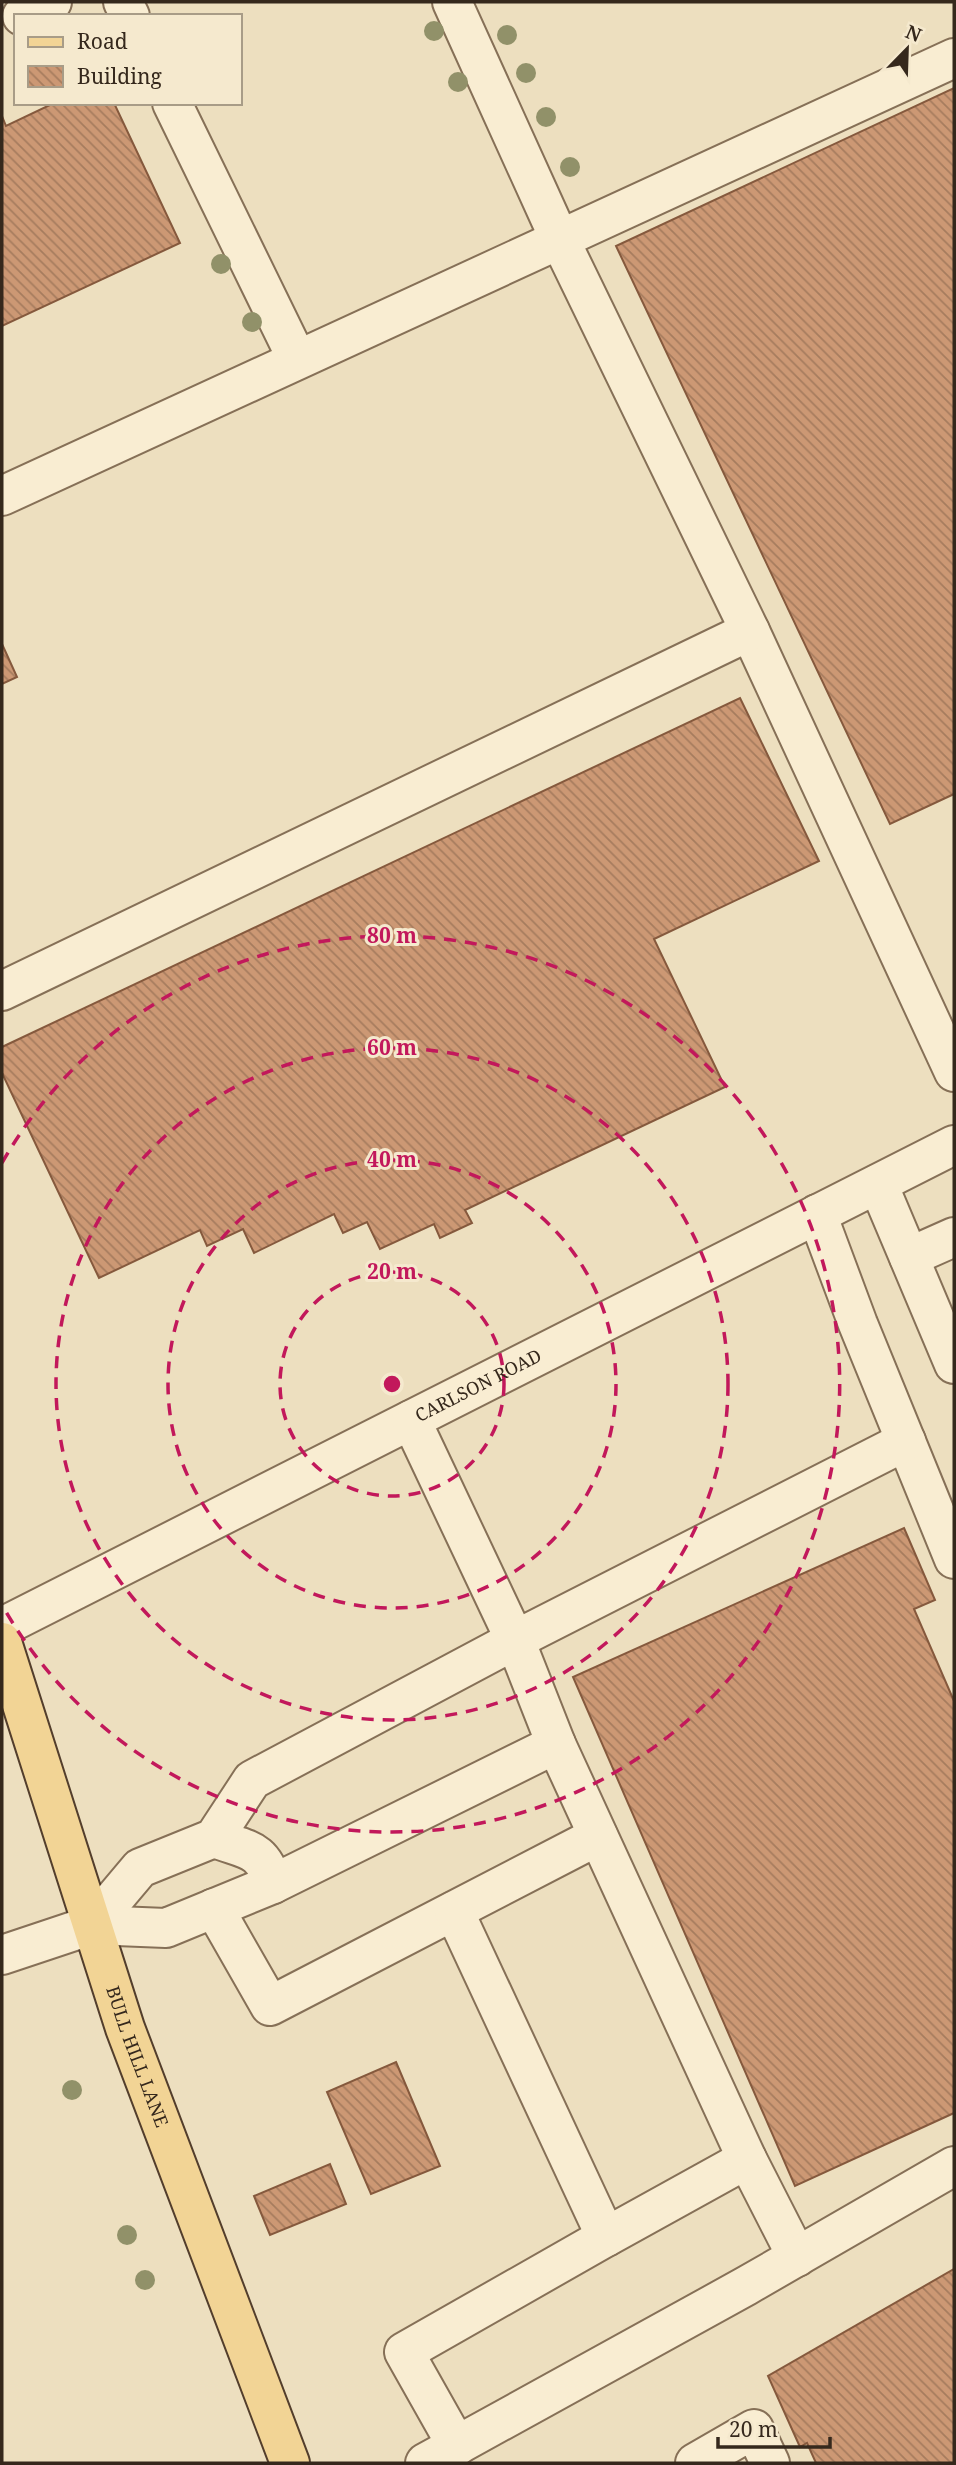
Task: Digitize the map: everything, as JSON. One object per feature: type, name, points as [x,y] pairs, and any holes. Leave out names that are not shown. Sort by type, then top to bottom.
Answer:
[{"type":"main road","name":"BULL HILL LANE","points":[[2,1642],[130,2041],[290,2463]]},
{"type":"street","points":[[27,14],[52,2]]},
{"type":"street","points":[[452,2],[559,238],[750,631],[942,1011],[954,1072]]},
{"type":"street","points":[[2,496],[954,58]]},
{"type":"street","points":[[174,105],[298,359]]},
{"type":"street","points":[[2,991],[750,631]]},
{"type":"street","name":"CARLSON ROAD","points":[[2,1626],[954,1145]]},
{"type":"street","points":[[878,1184],[954,1364]]},
{"type":"street","points":[[817,1214],[858,1324],[954,1559]]},
{"type":"street","points":[[909,1257],[954,1237]]},
{"type":"street","points":[[411,1420],[514,1640],[556,1744],[747,2160],[797,2257]]},
{"type":"street","points":[[92,1925],[140,1868],[214,1838],[252,1780],[514,1640],[905,1441]]},
{"type":"street","points":[[2,1955],[92,1925],[166,1928],[273,1884],[556,1744]]},
{"type":"street","points":[[214,1908],[270,2006],[598,1836]]},
{"type":"street","points":[[214,1838],[260,1855],[268,1867],[273,1884]]},
{"type":"street","points":[[454,1911],[606,2237]]},
{"type":"street","points":[[747,2160],[404,2352],[441,2454],[797,2257],[954,2166]]},
{"type":"street","points":[[695,2463],[754,2428],[771,2463]]},
{"type":"building","points":[[954,88],[954,794],[890,824],[616,246]]},
{"type":"building","points":[[50,105],[115,105],[180,243],[2,326],[2,116],[6,126]]},
{"type":"building","points":[[2,644],[17,677],[2,684]]},
{"type":"building","points":[[740,698],[819,861],[654,939],[725,1087],[465,1210],[472,1223],[440,1238],[434,1224],[380,1249],[367,1222],[343,1233],[334,1214],[254,1253],[243,1229],[207,1246],[200,1230],[99,1278],[2,1073],[2,1047]]},
{"type":"building","points":[[904,1528],[935,1600],[914,1609],[954,1701],[954,2113],[795,2186],[573,1677]]},
{"type":"building","points":[[396,2062],[440,2166],[371,2194],[327,2092]]},
{"type":"building","points":[[330,2164],[346,2204],[270,2235],[254,2196]]},
{"type":"building","points":[[954,2269],[954,2463],[816,2463],[807,2443],[800,2447],[768,2376]]}]
